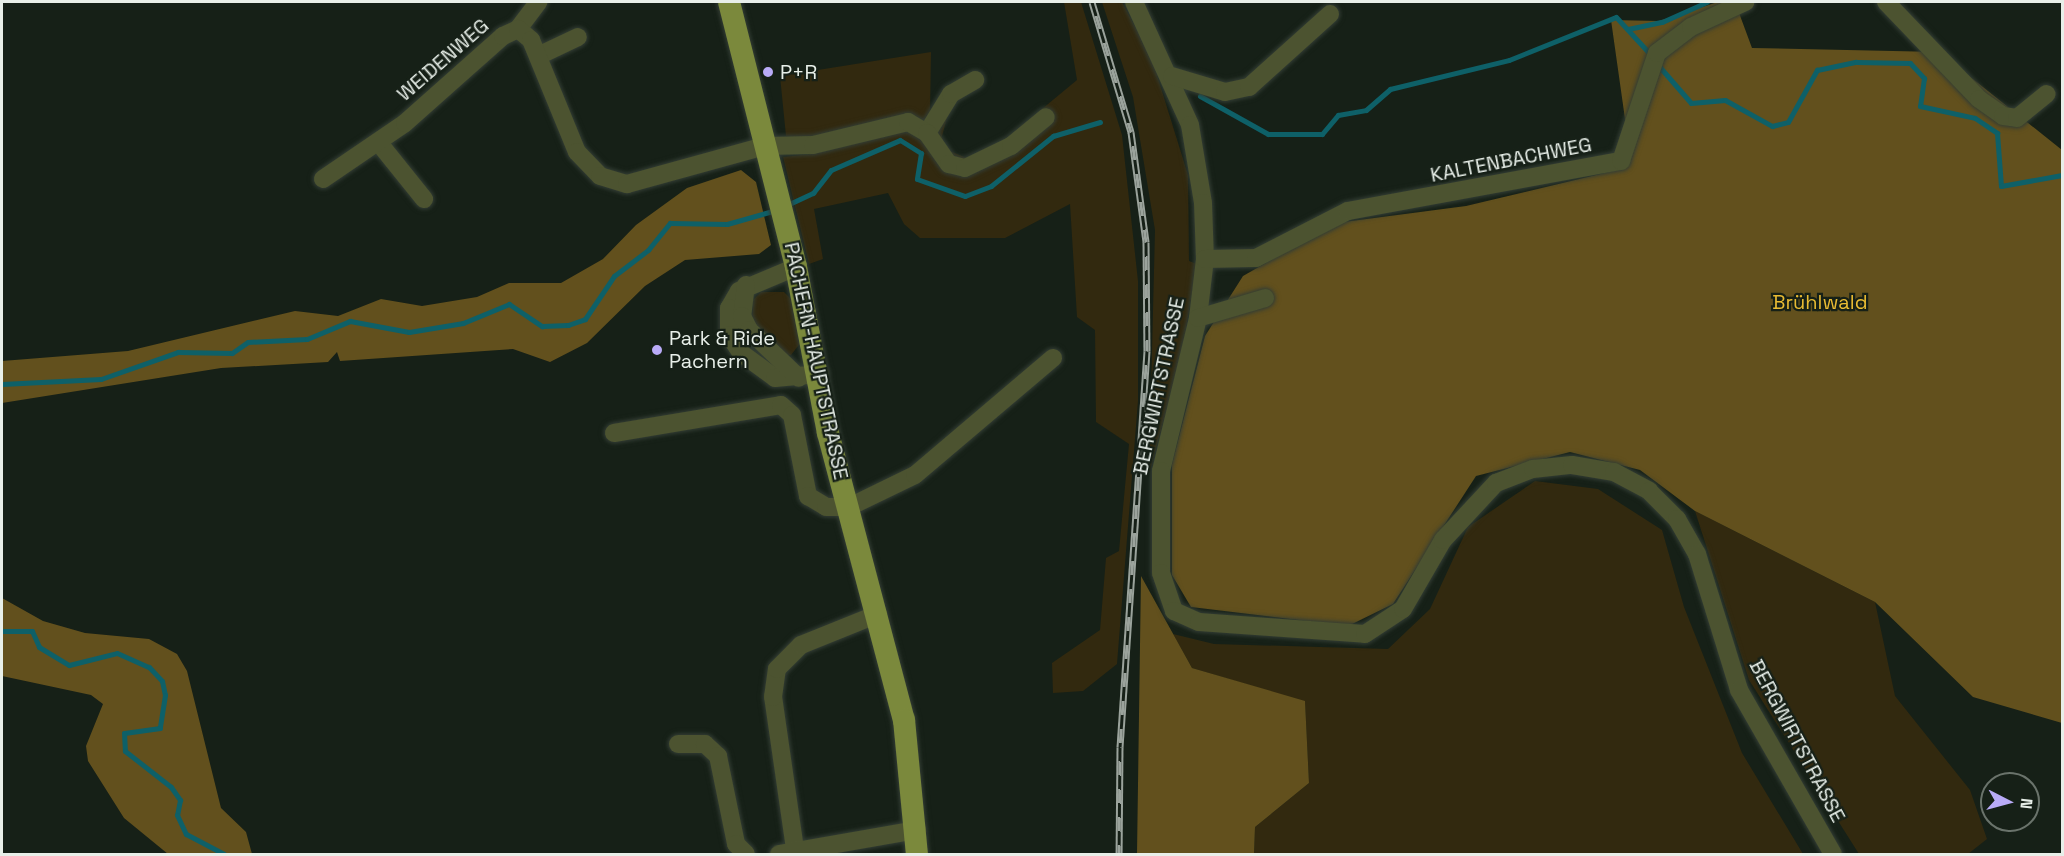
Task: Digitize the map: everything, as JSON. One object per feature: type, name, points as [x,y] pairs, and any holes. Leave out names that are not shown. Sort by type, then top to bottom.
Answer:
[{"type":"main road","name":"PACHERN-HAUPTSTRASSE","points":[[729,2],[796,267],[810,376],[849,507],[904,720],[918,855]]},
{"type":"street","points":[[518,29],[538,2]]},
{"type":"street","name":"BERGWIRTSTRASSE","points":[[1134,2],[1172,76],[1190,125],[1203,203],[1205,259],[1198,318],[1161,471],[1161,573],[1174,611],[1199,622],[1365,634],[1403,609],[1443,540],[1496,483],[1533,469],[1572,465],[1614,471],[1649,491],[1677,519],[1692,545],[1739,690],[1833,855]]},
{"type":"street","name":"KALTENBACHWEG","points":[[1205,259],[1256,258],[1348,211],[1621,161],[1635,110],[1657,53],[1691,27],[1746,2]]},
{"type":"street","points":[[1886,2],[1979,99],[2003,116],[2017,118],[2047,94]]},
{"type":"street","points":[[1172,76],[1225,92],[1249,87],[1329,14]]},
{"type":"street","name":"WEIDENWEG","points":[[323,179],[379,143],[518,29],[538,56],[577,152],[600,176],[627,184],[765,146],[813,146],[908,122],[927,133]]},
{"type":"street","points":[[538,56],[578,37]]},
{"type":"street","points":[[975,80],[945,102],[927,133],[949,164],[965,168],[1011,146],[1046,117]]},
{"type":"street","points":[[379,143],[424,199]]},
{"type":"street","points":[[796,267],[746,285],[729,308],[735,345],[761,371],[810,376]]},
{"type":"street","points":[[1198,318],[1265,298]]},
{"type":"street","points":[[614,433],[781,405],[792,415],[808,496],[826,507],[849,507],[915,474],[1053,358]]},
{"type":"street","points":[[878,614],[801,645],[777,669],[772,697],[787,852],[917,829]]},
{"type":"street","points":[[678,744],[705,744],[718,756],[735,844],[746,855]]},
{"type":"shaded area","points":[[1064,2],[1081,2],[1122,135],[1138,281],[1138,401],[1117,664],[1083,691],[1053,693],[1052,663],[1100,630],[1106,558],[1119,551],[1129,444],[1096,422],[1095,330],[1077,317],[1070,204],[1005,238],[920,238],[904,224],[888,193],[814,209],[823,259],[809,264],[783,157],[820,153],[820,140],[786,136],[780,76],[931,52],[930,115],[948,114],[942,136],[945,149],[969,159],[995,148],[1077,80]]},
{"type":"shaded area","points":[[1102,2],[1122,2],[1152,59],[1188,175],[1189,261],[1197,264],[1181,357],[1149,474],[1155,230],[1133,97]]},
{"type":"shaded area","points":[[761,292],[784,292],[793,301],[802,341],[791,355],[784,355],[752,320],[753,300]]},
{"type":"shaded area","points":[[1535,481],[1598,489],[1662,530],[1684,607],[1742,753],[1803,854],[1254,854],[1255,827],[1309,783],[1305,702],[1192,668],[1173,634],[1214,644],[1388,649],[1430,609],[1468,527]]},
{"type":"shaded area","points":[[1695,511],[1875,602],[1895,696],[1970,790],[1980,819],[1980,832],[1985,832],[1987,839],[1968,854],[1859,854],[1749,680]]},
{"type":"green space","name":"Brühlwald","points":[[1718,2],[1735,2],[1752,48],[1939,52],[2062,150],[2062,723],[1973,697],[1875,602],[1695,511],[1640,470],[1570,452],[1476,476],[1393,604],[1348,626],[1191,607],[1172,575],[1172,464],[1205,336],[1243,276],[1336,223],[1466,206],[1617,170],[1626,126],[1611,20],[1659,21]]},
{"type":"green space","points":[[741,170],[756,182],[771,245],[759,254],[685,260],[645,286],[587,343],[550,362],[513,349],[340,361],[337,352],[328,362],[221,368],[2,403],[2,361],[128,351],[295,311],[338,316],[381,299],[422,306],[477,297],[509,283],[561,283],[603,259],[636,225],[687,188]]},
{"type":"green space","points":[[1141,576],[1192,668],[1305,701],[1309,783],[1255,827],[1254,854],[1137,854]]},
{"type":"green space","points":[[2,598],[43,621],[85,633],[149,639],[177,654],[187,671],[221,808],[246,832],[252,854],[168,854],[124,818],[88,761],[86,746],[103,704],[91,695],[2,676]]},
{"type":"waterway","points":[[1628,29],[1662,22],[1707,2]]},
{"type":"waterway","points":[[1200,96],[1268,134],[1322,134],[1338,115],[1366,110],[1390,89],[1509,60],[1616,17],[1651,55]]},
{"type":"waterway","points":[[1658,65],[1691,103],[1725,100],[1772,126],[1788,122],[1817,70],[1856,62],[1910,63],[1924,78],[1920,106],[1975,118],[1997,133],[2001,186],[2062,175]]},
{"type":"waterway","points":[[787,205],[813,193],[831,170],[900,140],[921,153],[917,179],[965,196],[991,186],[1053,136],[1100,122]]},
{"type":"waterway","points":[[2,384],[101,379],[178,352],[232,353],[248,342],[307,339],[350,321],[409,332],[463,323],[509,304],[542,326],[568,325],[585,319],[614,276],[648,250],[670,223],[727,224],[776,210]]},
{"type":"waterway","points":[[2,631],[32,631],[39,647],[69,665],[117,653],[149,667],[162,681],[165,695],[160,728],[124,733],[125,751],[171,787],[180,800],[177,815],[186,834],[224,854]]},
{"type":"railway","points":[[1092,2],[1131,132],[1146,242],[1147,351],[1120,747],[1119,854]]},
{"type":"place","name":"P+R","points":[[768,72]]},
{"type":"place","name":"Park & Ride Pachern","points":[[657,350]]}]
